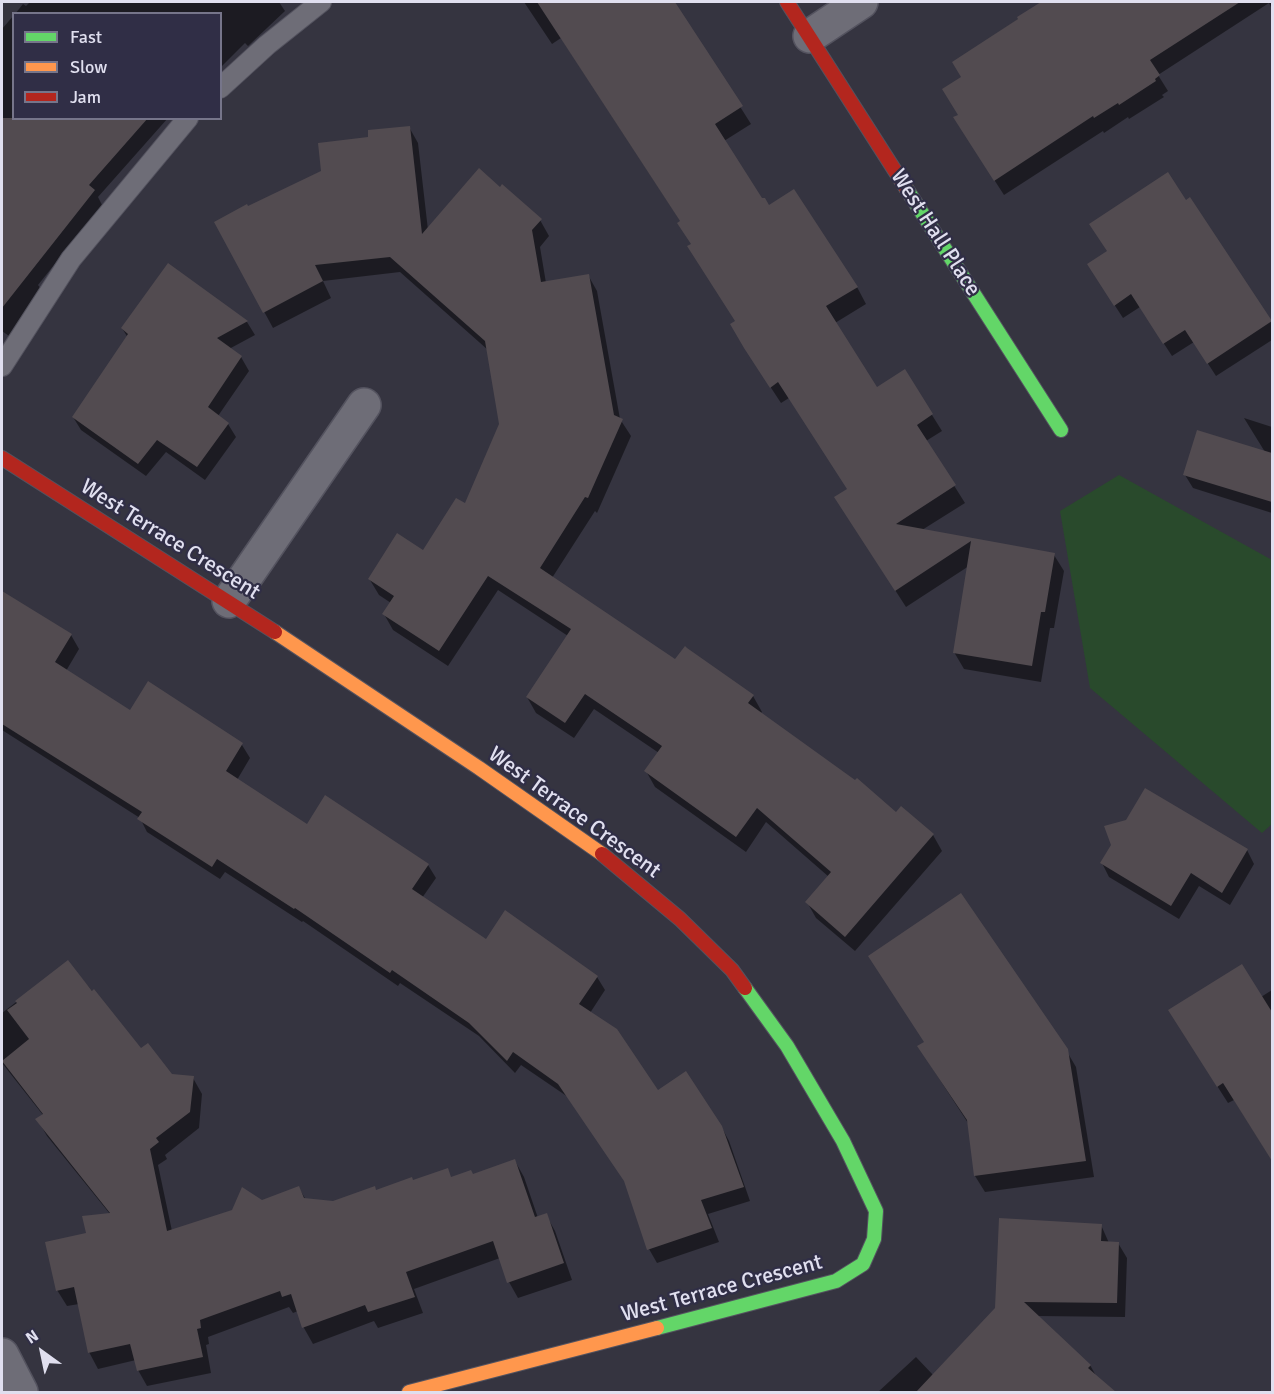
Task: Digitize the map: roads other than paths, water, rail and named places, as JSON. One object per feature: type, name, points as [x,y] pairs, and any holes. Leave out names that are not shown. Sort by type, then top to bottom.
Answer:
[{"type":"street","name":"West Hall Place","points":[[787,2],[1061,430]]},
{"type":"street","points":[[810,36],[861,2]]},
{"type":"street","points":[[229,601],[364,405]]},
{"type":"street","name":"West Terrace Crescent","points":[[2,458],[229,601],[588,843],[680,919],[732,970],[787,1046],[843,1141],[876,1211],[874,1239],[863,1264],[836,1281],[408,1392]]},
{"type":"street","points":[[2,1355],[21,1392]]},
{"type":"lane","points":[[222,86],[267,45],[321,2]]},
{"type":"lane","points":[[2,366],[71,258],[186,120]]}]
